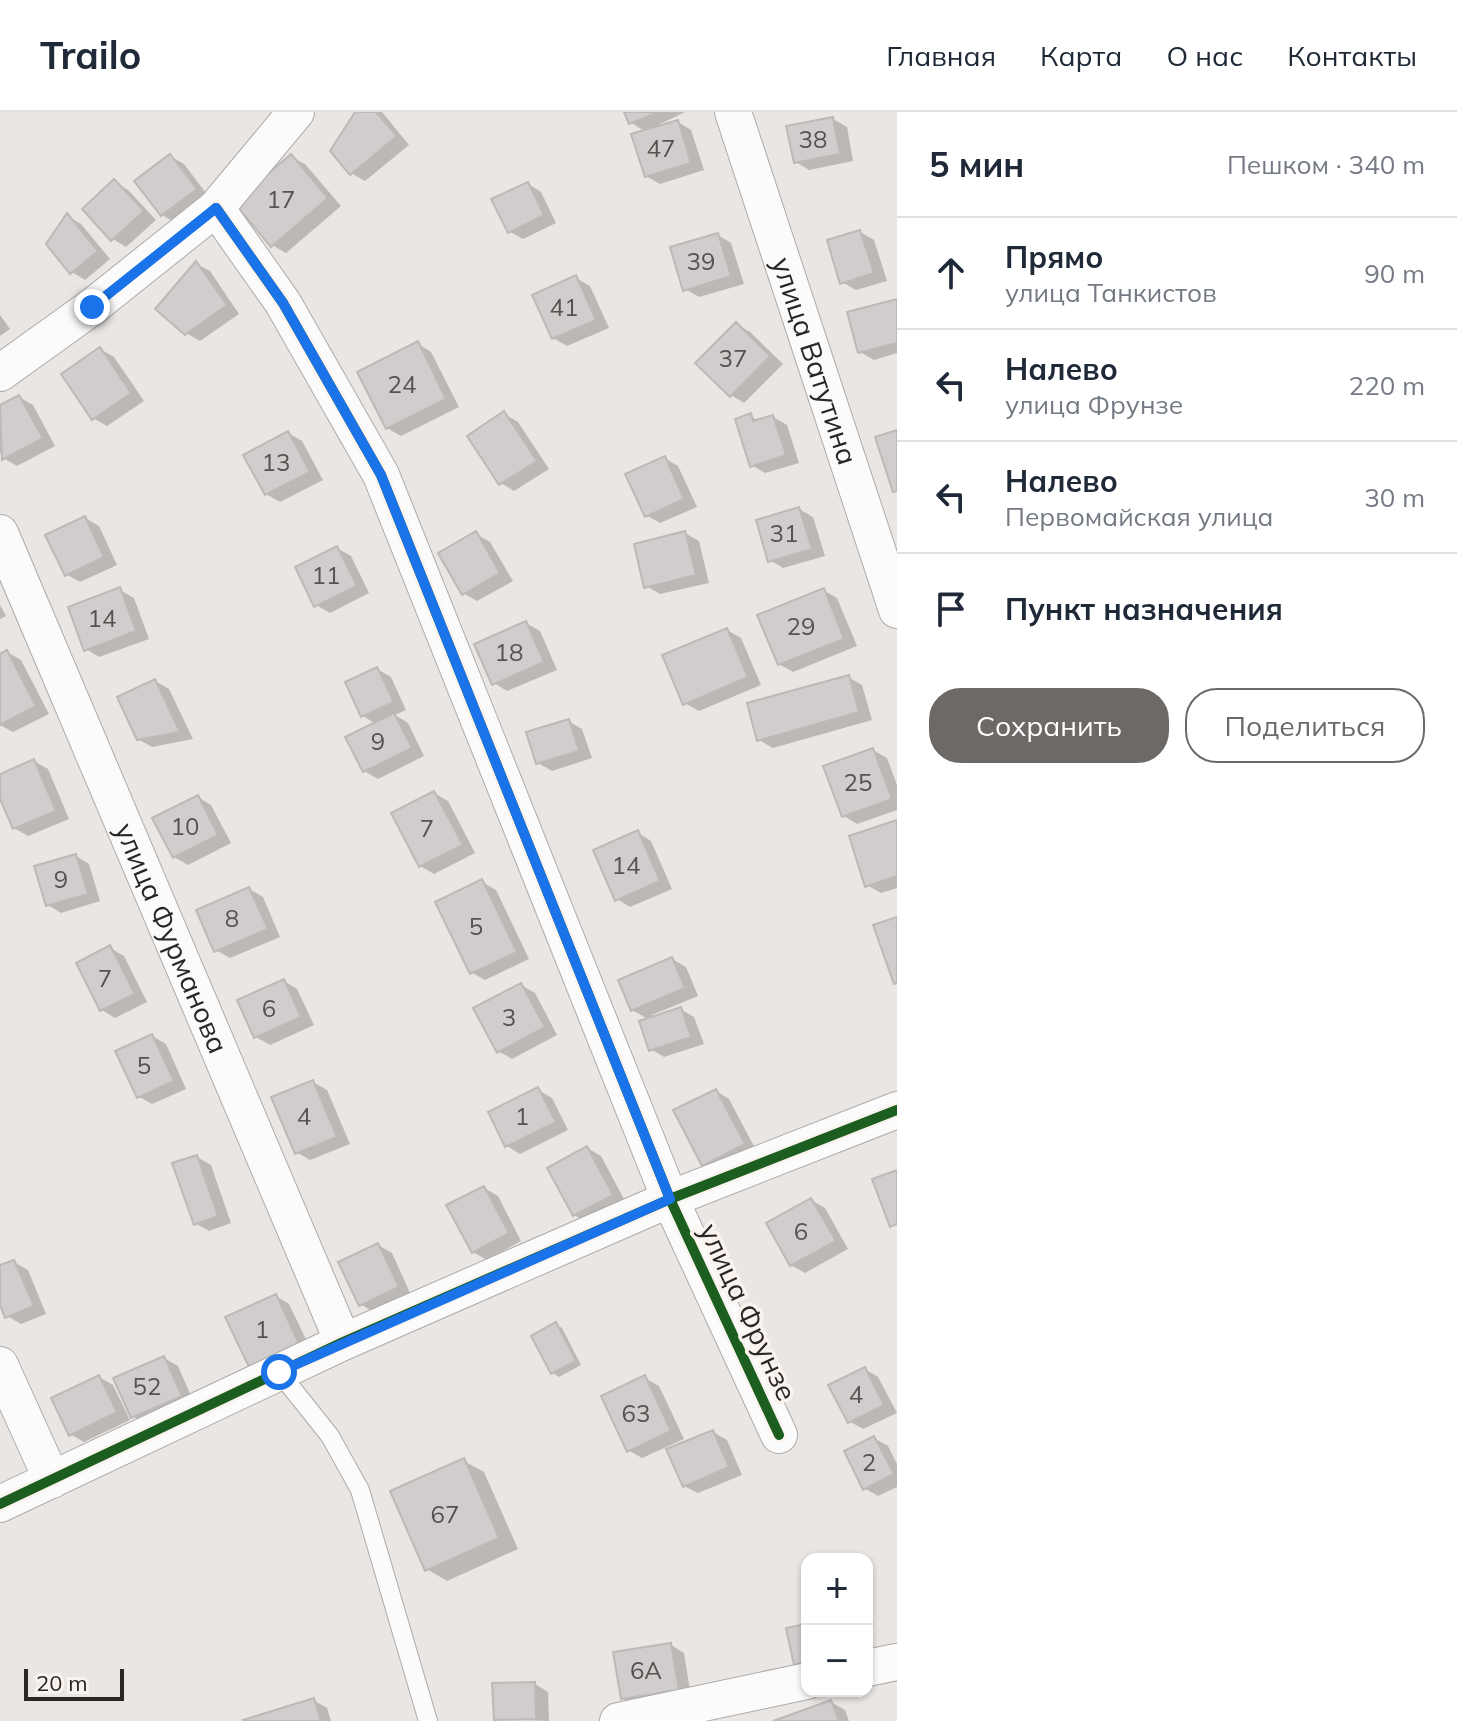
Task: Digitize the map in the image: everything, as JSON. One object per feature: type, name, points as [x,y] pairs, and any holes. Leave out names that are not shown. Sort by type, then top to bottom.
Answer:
[{"type":"street","points":[[0,373],[92,307],[216,208],[296,112]]},
{"type":"street","name":"улица Ватутина","points":[[733,112],[897,610]]},
{"type":"street","name":"улица Фрунзе","points":[[216,208],[283,303],[381,475],[670,1199],[779,1435]]},
{"type":"street","name":"улица Фурманова","points":[[0,533],[343,1342]]},
{"type":"street","points":[[0,1504],[343,1342],[670,1199],[897,1110]]},
{"type":"street","points":[[0,1365],[52,1480]]},
{"type":"street","points":[[873,1667],[897,1662]]},
{"type":"street","points":[[618,1721],[801,1682]]},
{"type":"lane","points":[[279,1372],[330,1436],[360,1490],[428,1721]]},
{"type":"building","points":[[355,112],[376,112],[397,136],[350,175],[330,151]]},
{"type":"building","points":[[624,112],[658,112],[629,124]]},
{"type":"building","points":[[833,117],[840,154],[794,163],[786,126]]},
{"type":"building","points":[[678,120],[691,163],[645,177],[631,134]]},
{"type":"building","points":[[170,154],[197,189],[161,216],[134,181]]},
{"type":"building","points":[[291,154],[328,198],[271,247],[234,203]]},
{"type":"building","points":[[114,179],[144,211],[111,241],[82,209]]},
{"type":"building","points":[[528,182],[544,215],[508,233],[491,199]]},
{"type":"building","points":[[67,213],[98,251],[70,274],[46,244]]},
{"type":"building","points":[[860,230],[874,273],[840,284],[827,240]]},
{"type":"building","points":[[718,233],[731,276],[683,291],[670,247]]},
{"type":"building","points":[[196,261],[227,305],[185,335],[155,309]]},
{"type":"building","points":[[576,275],[596,320],[552,339],[532,295]]},
{"type":"building","points":[[897,299],[897,343],[858,353],[847,312]]},
{"type":"building","points":[[736,322],[770,356],[730,397],[695,363]]},
{"type":"building","points":[[418,341],[446,399],[386,429],[357,372]]},
{"type":"building","points":[[100,347],[131,393],[92,420],[61,374]]},
{"type":"building","points":[[19,395],[43,438],[2,460],[0,405]]},
{"type":"building","points":[[504,411],[537,461],[499,485],[467,436]]},
{"type":"building","points":[[751,413],[753,421],[773,415],[786,455],[750,467],[735,419]]},
{"type":"building","points":[[897,430],[897,491],[893,492],[875,437]]},
{"type":"building","points":[[288,431],[310,472],[265,495],[243,455]]},
{"type":"building","points":[[665,456],[684,499],[645,517],[625,474]]},
{"type":"building","points":[[799,507],[812,549],[768,562],[756,520]]},
{"type":"building","points":[[85,516],[104,557],[65,576],[45,535]]},
{"type":"building","points":[[476,531],[500,573],[462,595],[438,553]]},
{"type":"building","points":[[685,531],[696,575],[644,588],[634,544]]},
{"type":"building","points":[[337,546],[357,586],[314,607],[295,567]]},
{"type":"building","points":[[120,587],[136,631],[84,651],[68,607]]},
{"type":"building","points":[[824,588],[844,639],[778,665],[757,615]]},
{"type":"building","points":[[526,621],[544,662],[492,685],[474,644]]},
{"type":"building","points":[[727,628],[748,677],[683,705],[662,655]]},
{"type":"building","points":[[7,650],[36,706],[0,725],[0,654]]},
{"type":"building","points":[[377,667],[394,702],[361,717],[345,682]]},
{"type":"building","points":[[849,675],[859,712],[757,741],[747,703]]},
{"type":"building","points":[[155,679],[180,732],[137,740],[117,697]]},
{"type":"building","points":[[394,713],[412,748],[363,772],[345,737]]},
{"type":"building","points":[[569,719],[579,751],[536,764],[526,732]]},
{"type":"building","points":[[873,748],[892,799],[842,817],[823,766]]},
{"type":"building","points":[[34,759],[56,811],[13,829],[0,799],[0,774]]},
{"type":"building","points":[[434,791],[463,845],[419,867],[391,813]]},
{"type":"building","points":[[198,795],[218,835],[173,858],[152,818]]},
{"type":"building","points":[[897,820],[897,876],[865,887],[849,836]]},
{"type":"building","points":[[638,830],[660,881],[615,901],[593,850]]},
{"type":"building","points":[[76,854],[88,894],[46,906],[34,866]]},
{"type":"building","points":[[482,879],[517,952],[470,974],[435,902]]},
{"type":"building","points":[[249,887],[268,929],[214,952],[196,910]]},
{"type":"building","points":[[897,917],[897,983],[894,984],[873,925]]},
{"type":"building","points":[[110,945],[135,994],[100,1011],[76,963]]},
{"type":"building","points":[[672,957],[685,988],[631,1011],[618,980]]},
{"type":"building","points":[[284,979],[301,1017],[254,1038],[237,1000]]},
{"type":"building","points":[[521,983],[545,1027],[497,1053],[473,1008]]},
{"type":"building","points":[[681,1007],[691,1037],[649,1051],[639,1021]]},
{"type":"building","points":[[152,1034],[174,1081],[137,1098],[115,1051]]},
{"type":"building","points":[[313,1080],[337,1137],[295,1154],[271,1097]]},
{"type":"building","points":[[538,1087],[556,1122],[505,1147],[488,1112]]},
{"type":"building","points":[[716,1089],[745,1144],[702,1166],[673,1110]]},
{"type":"building","points":[[587,1146],[613,1195],[573,1216],[547,1168]]},
{"type":"building","points":[[197,1155],[218,1216],[194,1225],[172,1163]]},
{"type":"building","points":[[897,1170],[897,1224],[890,1227],[872,1179]]},
{"type":"building","points":[[484,1186],[509,1233],[472,1253],[446,1205]]},
{"type":"building","points":[[811,1198],[836,1241],[790,1266],[766,1223]]},
{"type":"building","points":[[378,1243],[399,1287],[359,1306],[338,1262]]},
{"type":"building","points":[[14,1260],[34,1306],[5,1318],[0,1305],[0,1265]]},
{"type":"building","points":[[276,1294],[299,1344],[249,1367],[225,1317]]},
{"type":"building","points":[[556,1322],[576,1361],[551,1374],[531,1336]]},
{"type":"building","points":[[164,1356],[182,1396],[131,1418],[113,1378]]},
{"type":"building","points":[[865,1367],[884,1405],[848,1423],[828,1385]]},
{"type":"building","points":[[99,1375],[117,1412],[69,1436],[51,1398]]},
{"type":"building","points":[[645,1375],[671,1431],[627,1452],[601,1396]]},
{"type":"building","points":[[713,1430],[729,1467],[683,1487],[666,1449]]},
{"type":"building","points":[[874,1436],[894,1474],[863,1490],[844,1451]]},
{"type":"building","points":[[464,1458],[499,1538],[425,1571],[390,1491]]},
{"type":"building","points":[[801,1625],[801,1663],[794,1665],[786,1628]]},
{"type":"building","points":[[671,1643],[679,1690],[621,1699],[613,1652]]},
{"type":"building","points":[[535,1682],[536,1719],[494,1720],[492,1683]]},
{"type":"building","points":[[314,1698],[321,1721],[243,1720]]},
{"type":"building","points":[[831,1700],[839,1721],[773,1721]]},
{"type":"cycle path","points":[[216,208],[283,303],[381,475],[670,1199],[779,1435]]},
{"type":"cycle path","points":[[0,1504],[343,1342],[670,1199],[897,1110]]},
{"type":"route","points":[[92,307],[216,208],[283,303],[381,475],[670,1199],[279,1372]]}]
